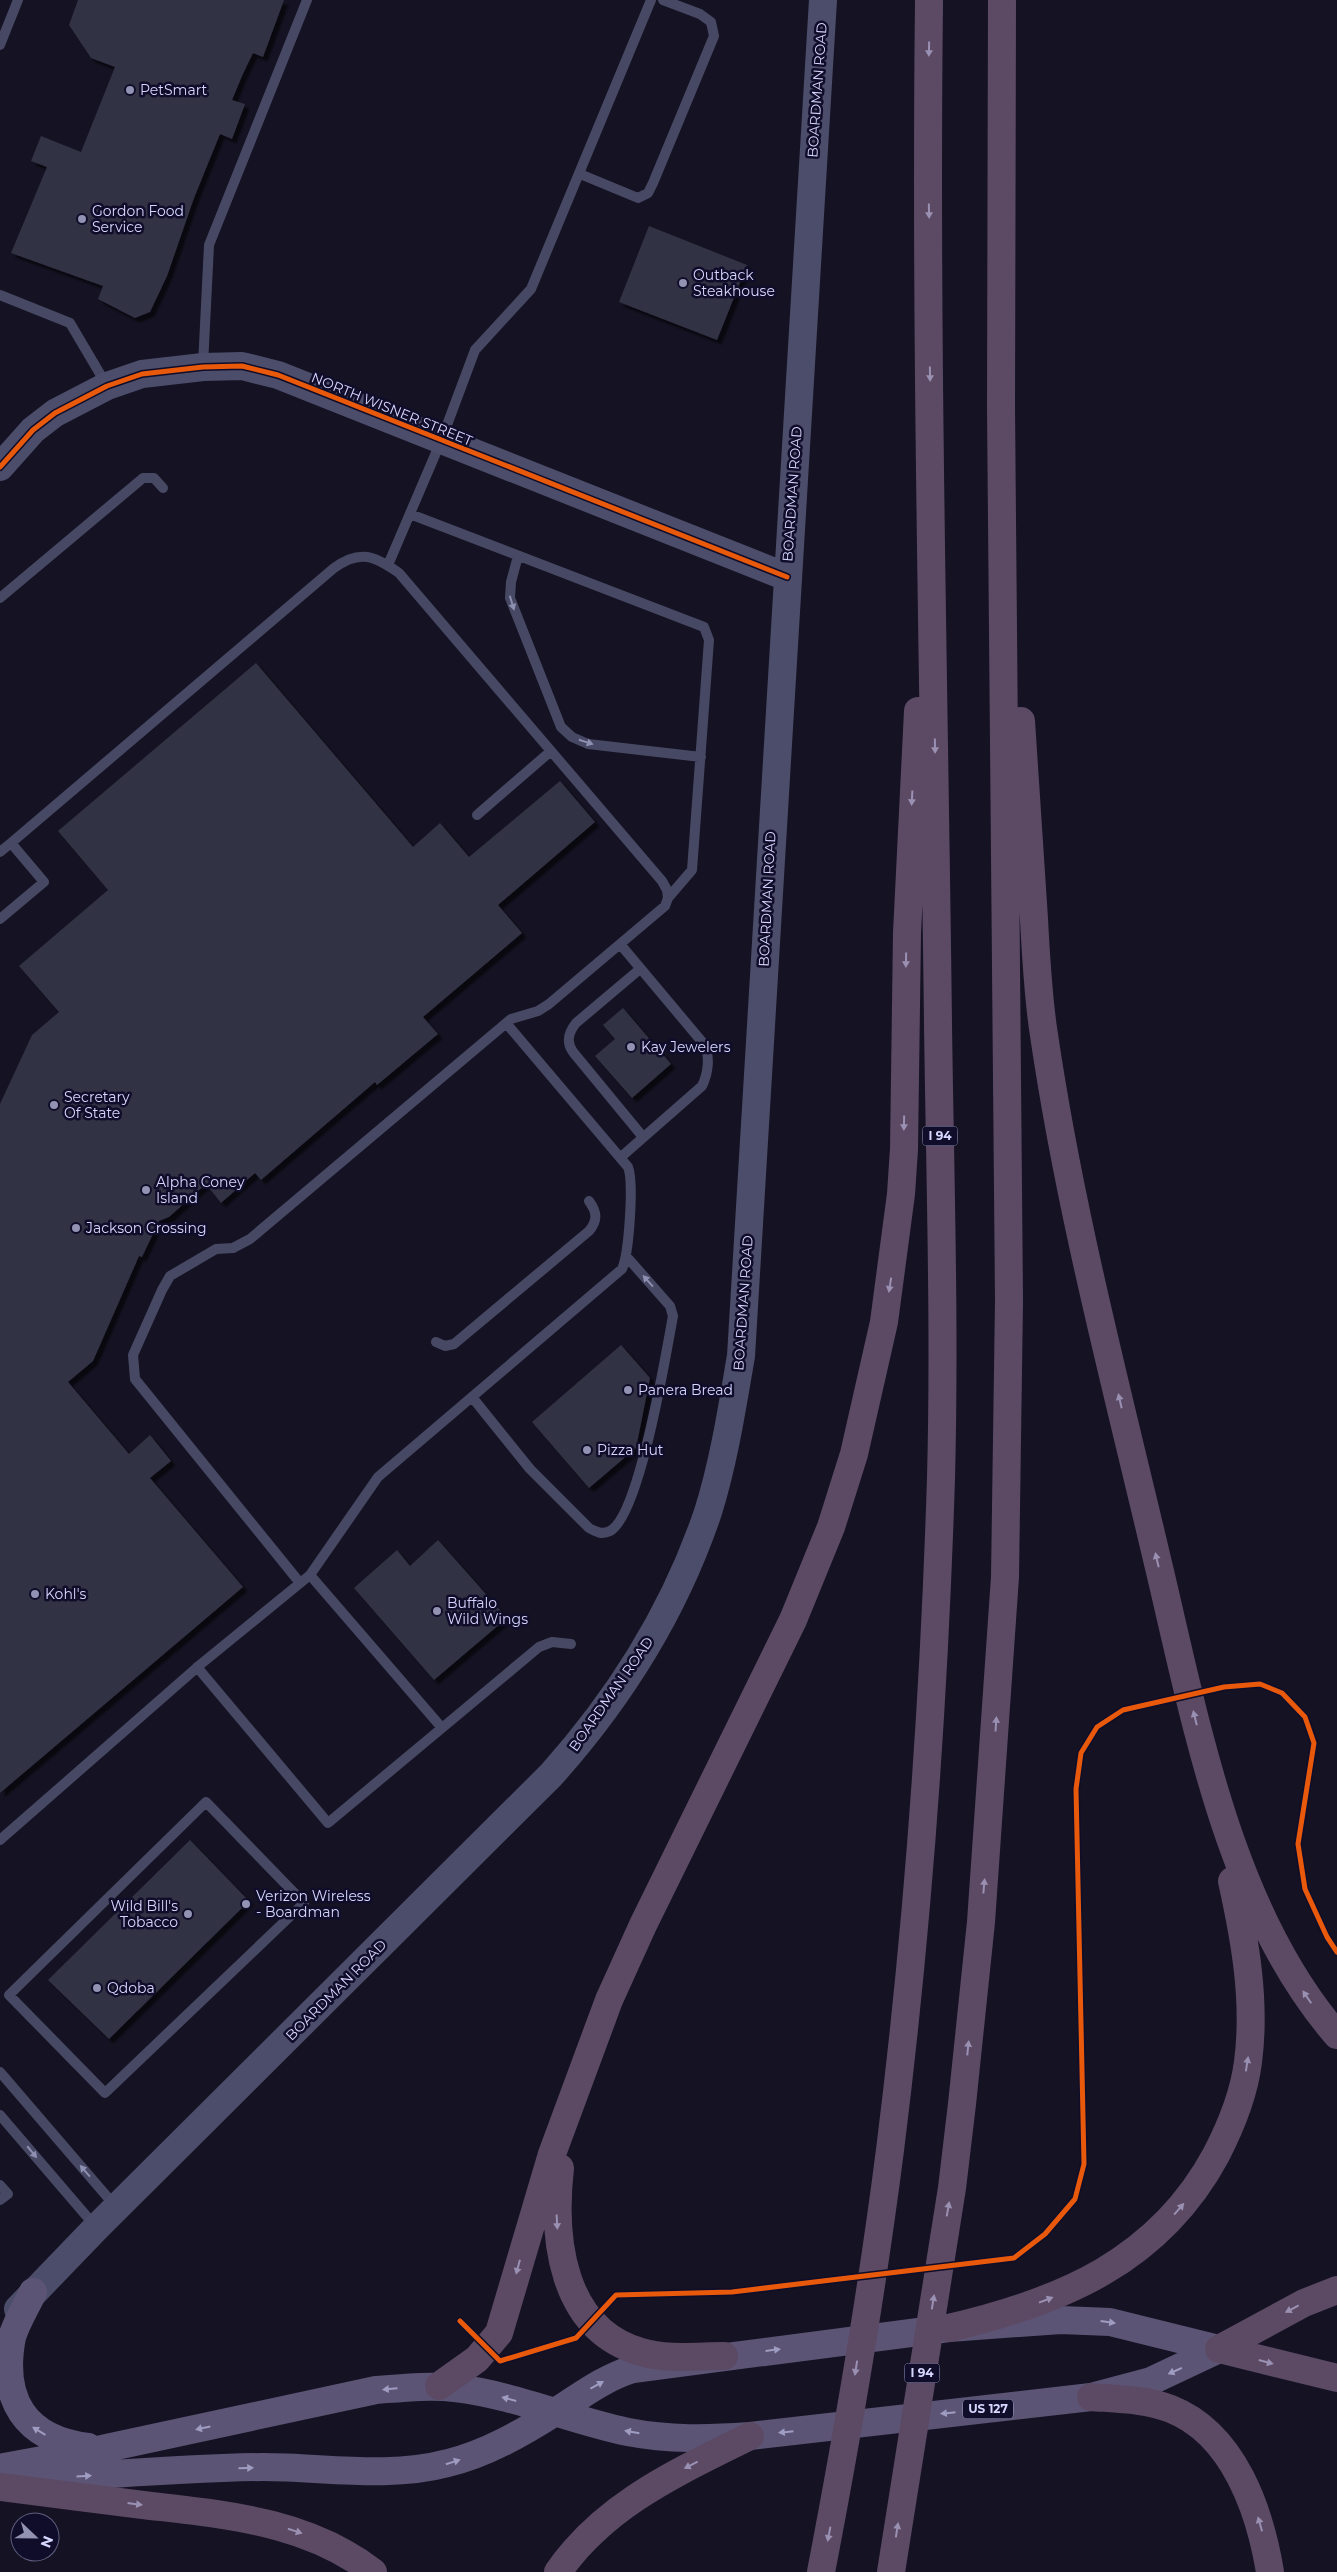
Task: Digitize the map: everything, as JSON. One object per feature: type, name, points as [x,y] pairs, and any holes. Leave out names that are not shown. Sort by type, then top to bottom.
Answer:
[{"type":"highway","name":"I 94","points":[[821,2572],[836,2496],[891,2144],[911,1955],[931,1707],[939,1538],[943,1384],[932,522],[929,0]]},
{"type":"highway","name":"I 94","points":[[891,2572],[952,2188],[981,1922],[1005,1576],[1008,1301],[1001,408],[1002,0]]},
{"type":"highway","points":[[949,2328],[1002,2316],[1041,2303],[1084,2284],[1123,2260],[1158,2231],[1190,2197],[1210,2166],[1229,2128],[1248,2063],[1250,1989],[1242,1927],[1204,1753],[1086,1255],[1044,1036],[1036,968],[1001,408]]},
{"type":"highway","points":[[439,2386],[488,2349],[504,2321],[552,2154],[600,2022],[643,1925],[780,1648],[806,1589],[843,1491],[869,1392],[892,1270],[902,1185],[910,834],[932,522]]},
{"type":"highway","points":[[1204,1753],[1240,1866],[1265,1925],[1306,1996],[1337,2035]]},
{"type":"highway","points":[[600,2022],[568,2131],[557,2192],[558,2232],[570,2286],[582,2310],[591,2321],[602,2332],[621,2344],[657,2356],[724,2356]]},
{"type":"highway","name":"US 127","points":[[1219,2349],[1304,2303],[1337,2290]]},
{"type":"highway","points":[[1219,2349],[1337,2378]]},
{"type":"highway","points":[[1092,2397],[1151,2403],[1183,2415],[1206,2431],[1227,2456],[1250,2496],[1262,2534],[1270,2572]]},
{"type":"highway","name":"US 127","points":[[558,2572],[588,2535],[622,2505],[674,2474],[750,2436]]},
{"type":"highway","points":[[0,2487],[256,2519],[324,2543],[352,2557],[373,2572]]},
{"type":"main road","name":"BOARDMAN ROAD","points":[[0,2333],[33,2292],[551,1775],[572,1751],[646,1645],[670,1604],[708,1512],[720,1466],[741,1356],[820,1]]},
{"type":"main road","name":"NORTH WISNER STREET","points":[[0,467],[34,430],[55,413],[107,386],[142,374],[242,366],[278,375],[787,577]]},
{"type":"main road","points":[[33,2292],[18,2323],[10,2349],[8,2378],[17,2410],[23,2419],[40,2433],[71,2444],[102,2449]]},
{"type":"main road","points":[[0,2481],[225,2468],[290,2467],[372,2472],[422,2469],[450,2463],[478,2453],[556,2412],[586,2391],[623,2372],[724,2356],[949,2328],[1061,2320],[1095,2321],[1131,2326],[1219,2349]]},
{"type":"main road","name":"US 127","points":[[750,2436],[1092,2397],[1151,2380],[1219,2349]]},
{"type":"main road","points":[[0,2468],[102,2449],[376,2390],[439,2386],[488,2394],[615,2429],[658,2436],[697,2438],[750,2436]]},
{"type":"lane","points":[[0,45],[18,0]]},
{"type":"lane","points":[[203,368],[209,245],[307,0]]},
{"type":"lane","points":[[388,565],[441,441],[475,350],[531,289],[651,0]]},
{"type":"lane","points":[[580,174],[638,198],[648,193],[714,36],[711,22],[700,14],[663,0]]},
{"type":"lane","points":[[0,295],[70,323],[107,386]]},
{"type":"lane","points":[[0,598],[143,478],[154,478],[163,488]]},
{"type":"lane","points":[[300,1583],[135,1379],[133,1366],[136,1348],[170,1276],[216,1249],[233,1248],[250,1240],[511,1019],[538,1011],[549,1004],[665,906],[668,898],[692,870],[709,640],[704,627],[410,514]]},
{"type":"lane","points":[[0,852],[334,568],[343,561],[360,555],[388,565],[408,582],[662,881],[667,890],[668,898]]},
{"type":"lane","points":[[518,556],[511,582],[510,598],[561,727],[572,737],[588,744],[700,758]]},
{"type":"lane","points":[[477,815],[551,751]]},
{"type":"lane","points":[[0,920],[44,882],[11,843]]},
{"type":"lane","points":[[620,944],[703,1043],[707,1053],[707,1076],[702,1086],[620,1157]]},
{"type":"lane","points":[[640,969],[576,1023],[569,1035],[568,1041],[573,1052],[643,1137]]},
{"type":"lane","points":[[0,1840],[197,1667],[310,1575],[378,1477],[622,1269],[626,1256],[631,1180],[628,1167],[506,1023]]},
{"type":"lane","points":[[436,1342],[445,1346],[454,1344],[589,1231],[596,1220],[596,1213],[589,1201]]},
{"type":"lane","points":[[472,1398],[530,1469],[585,1524],[596,1532],[610,1531],[622,1516],[642,1467],[674,1316],[670,1306],[626,1256]]},
{"type":"lane","points":[[310,1575],[442,1728]]},
{"type":"lane","points":[[197,1667],[328,1824],[540,1647],[552,1642],[571,1644]]},
{"type":"lane","points":[[206,1802],[304,1903],[106,2093],[9,1995],[206,1802]]},
{"type":"lane","points":[[0,2072],[116,2208]]},
{"type":"lane","points":[[0,2115],[96,2228]]},
{"type":"lane","points":[[0,2185],[8,2194],[0,2200]]},
{"type":"building","points":[[78,0],[284,0],[263,57],[253,53],[232,100],[245,104],[232,139],[220,134],[194,198],[167,276],[150,312],[135,318],[98,299],[103,286],[11,253],[47,167],[31,161],[41,136],[81,152],[115,67],[91,58],[69,25]]},
{"type":"building","name":"Outback Steakhouse","points":[[649,226],[747,265],[717,340],[619,302]]},
{"type":"building","name":"Jackson Crossing","points":[[256,663],[413,847],[440,823],[469,857],[560,781],[595,822],[498,905],[522,933],[423,1017],[438,1034],[377,1085],[375,1082],[261,1180],[255,1173],[221,1203],[206,1184],[169,1217],[159,1221],[142,1257],[139,1256],[93,1361],[68,1382],[129,1454],[150,1435],[171,1461],[150,1478],[243,1587],[0,1793],[0,1104],[32,1035],[59,1012],[19,966],[108,890],[58,831]]},
{"type":"building","name":"Kay Jewelers","points":[[623,1008],[671,1064],[632,1098],[595,1056],[615,1039],[603,1025]]},
{"type":"building","points":[[621,1345],[650,1378],[636,1448],[589,1488],[532,1422]]},
{"type":"building","name":"Buffalo Wild Wings","points":[[438,1540],[507,1618],[434,1680],[354,1588],[397,1550],[410,1566]]},
{"type":"building","points":[[190,1840],[249,1901],[109,2039],[48,1980]]},
{"type":"cycle path","points":[[0,467],[33,430],[55,413],[107,386],[142,374],[203,367],[242,366],[278,375],[787,577]]},
{"type":"cycle path","points":[[460,2321],[500,2361],[576,2338],[616,2295],[732,2292],[1014,2258],[1045,2234],[1075,2199],[1084,2164],[1076,1789],[1081,1753],[1097,1727],[1123,1710],[1224,1687],[1260,1684],[1282,1693],[1305,1717],[1314,1743],[1298,1844],[1305,1889],[1327,1937],[1337,1952]]},
{"type":"place","name":"PetSmart","points":[[130,90]]},
{"type":"place","name":"Gordon Food Service","points":[[82,219]]},
{"type":"place","name":"Outback Steakhouse","points":[[683,283]]},
{"type":"place","name":"Kay Jewelers","points":[[631,1047]]},
{"type":"place","name":"Secretary Of State","points":[[54,1105]]},
{"type":"place","name":"Alpha Coney Island","points":[[146,1190]]},
{"type":"place","name":"Jackson Crossing","points":[[76,1228]]},
{"type":"place","name":"Panera Bread","points":[[628,1390]]},
{"type":"place","name":"Pizza Hut","points":[[587,1450]]},
{"type":"place","name":"Kohl's","points":[[35,1594]]},
{"type":"place","name":"Buffalo Wild Wings","points":[[437,1611]]},
{"type":"place","name":"Verizon Wireless - Boardman","points":[[246,1904]]},
{"type":"place","name":"Wild Bill's Tobacco","points":[[188,1914]]},
{"type":"place","name":"Qdoba","points":[[97,1988]]}]
